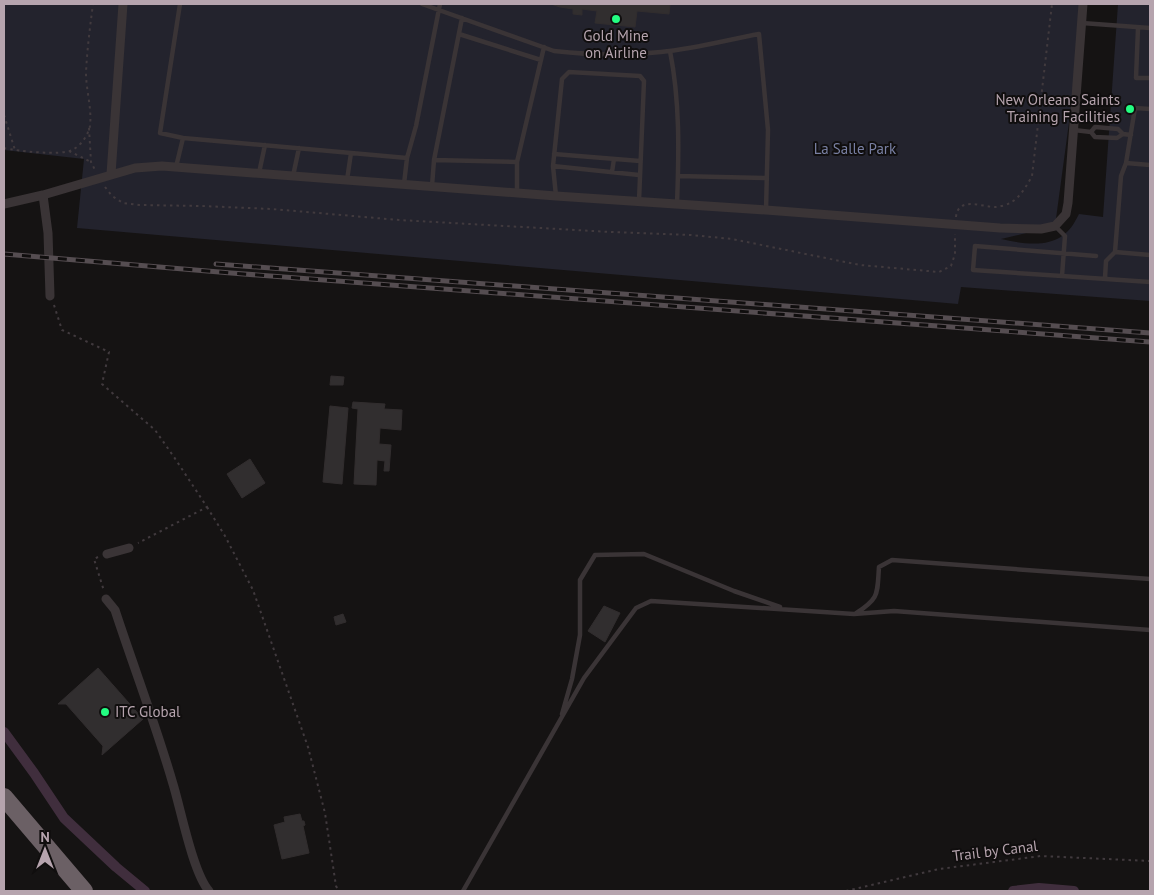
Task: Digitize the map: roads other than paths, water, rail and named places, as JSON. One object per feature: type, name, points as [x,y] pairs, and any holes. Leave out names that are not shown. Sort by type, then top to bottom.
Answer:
[{"type":"highway","points":[[4,797],[84,891]]},
{"type":"street","points":[[111,174],[123,4]]},
{"type":"street","points":[[4,204],[43,195],[135,168],[162,166],[1000,228],[1041,229],[1055,226],[1066,214],[1083,4]]},
{"type":"street","points":[[43,195],[48,233],[50,296]]},
{"type":"street","points":[[108,554],[128,548]]},
{"type":"street","points":[[106,598],[115,610],[172,782],[196,864],[204,886],[209,891]]},
{"type":"lane","points":[[180,4],[160,133],[183,138],[407,158]]},
{"type":"lane","points":[[422,4],[554,51],[576,54],[615,55],[670,50],[759,34],[768,130],[766,210]]},
{"type":"lane","points":[[404,184],[407,158],[416,126],[440,4]]},
{"type":"lane","points":[[432,187],[434,160],[462,18]]},
{"type":"lane","points":[[1082,23],[1150,28]]},
{"type":"lane","points":[[1138,28],[1136,78],[1150,78]]},
{"type":"lane","points":[[459,34],[541,60]]},
{"type":"lane","points":[[517,193],[518,162],[544,47]]},
{"type":"lane","points":[[670,50],[677,97],[677,204]]},
{"type":"lane","points":[[556,196],[553,166],[562,79],[569,72],[640,76],[644,81],[639,202]]},
{"type":"lane","points":[[1105,278],[1106,260],[1115,252],[1121,176],[1126,163],[1135,108],[1150,109]]},
{"type":"lane","points":[[1091,132],[1095,127],[1110,128],[1118,129],[1123,134],[1131,135]]},
{"type":"lane","points":[[1074,130],[1091,132]]},
{"type":"lane","points":[[1091,132],[1094,137],[1117,138],[1123,134]]},
{"type":"lane","points":[[176,167],[183,138]]},
{"type":"lane","points":[[259,173],[265,145]]},
{"type":"lane","points":[[293,176],[299,148]]},
{"type":"lane","points":[[347,180],[351,153]]},
{"type":"lane","points":[[554,154],[640,161]]},
{"type":"lane","points":[[585,169],[586,156]]},
{"type":"lane","points":[[612,172],[614,159]]},
{"type":"lane","points":[[434,160],[518,162]]},
{"type":"lane","points":[[1126,163],[1150,165]]},
{"type":"lane","points":[[553,166],[639,175]]},
{"type":"lane","points":[[678,176],[767,178]]},
{"type":"lane","points":[[1055,226],[1065,236],[1062,276]]},
{"type":"lane","points":[[1096,256],[975,246],[973,270],[1150,282]]},
{"type":"lane","points":[[1115,252],[1150,255]]},
{"type":"lane","points":[[560,720],[572,679],[580,635],[580,580],[595,555],[644,554],[734,591],[786,609]]},
{"type":"lane","points":[[854,614],[868,605],[878,592],[879,567],[892,560],[1150,579]]},
{"type":"lane","points":[[463,891],[584,678],[636,608],[651,601],[854,614],[894,611],[1150,630]]},
{"type":"waterway","points":[[4,732],[64,818],[116,867],[145,891]]},
{"type":"waterway","points":[[1013,891],[1039,888],[1074,891]]},
{"type":"railway","points":[[4,254],[231,273],[1150,342]]},
{"type":"railway","points":[[216,264],[1150,333]]},
{"type":"place","name":"Gold Mine on Airline","points":[[616,19]]},
{"type":"place","name":"New Orleans Saints Training Facilities","points":[[1130,109]]},
{"type":"place","name":"ITC Global","points":[[105,712]]},
{"type":"park label","name":"La Salle Park","points":[[855,149]]}]
